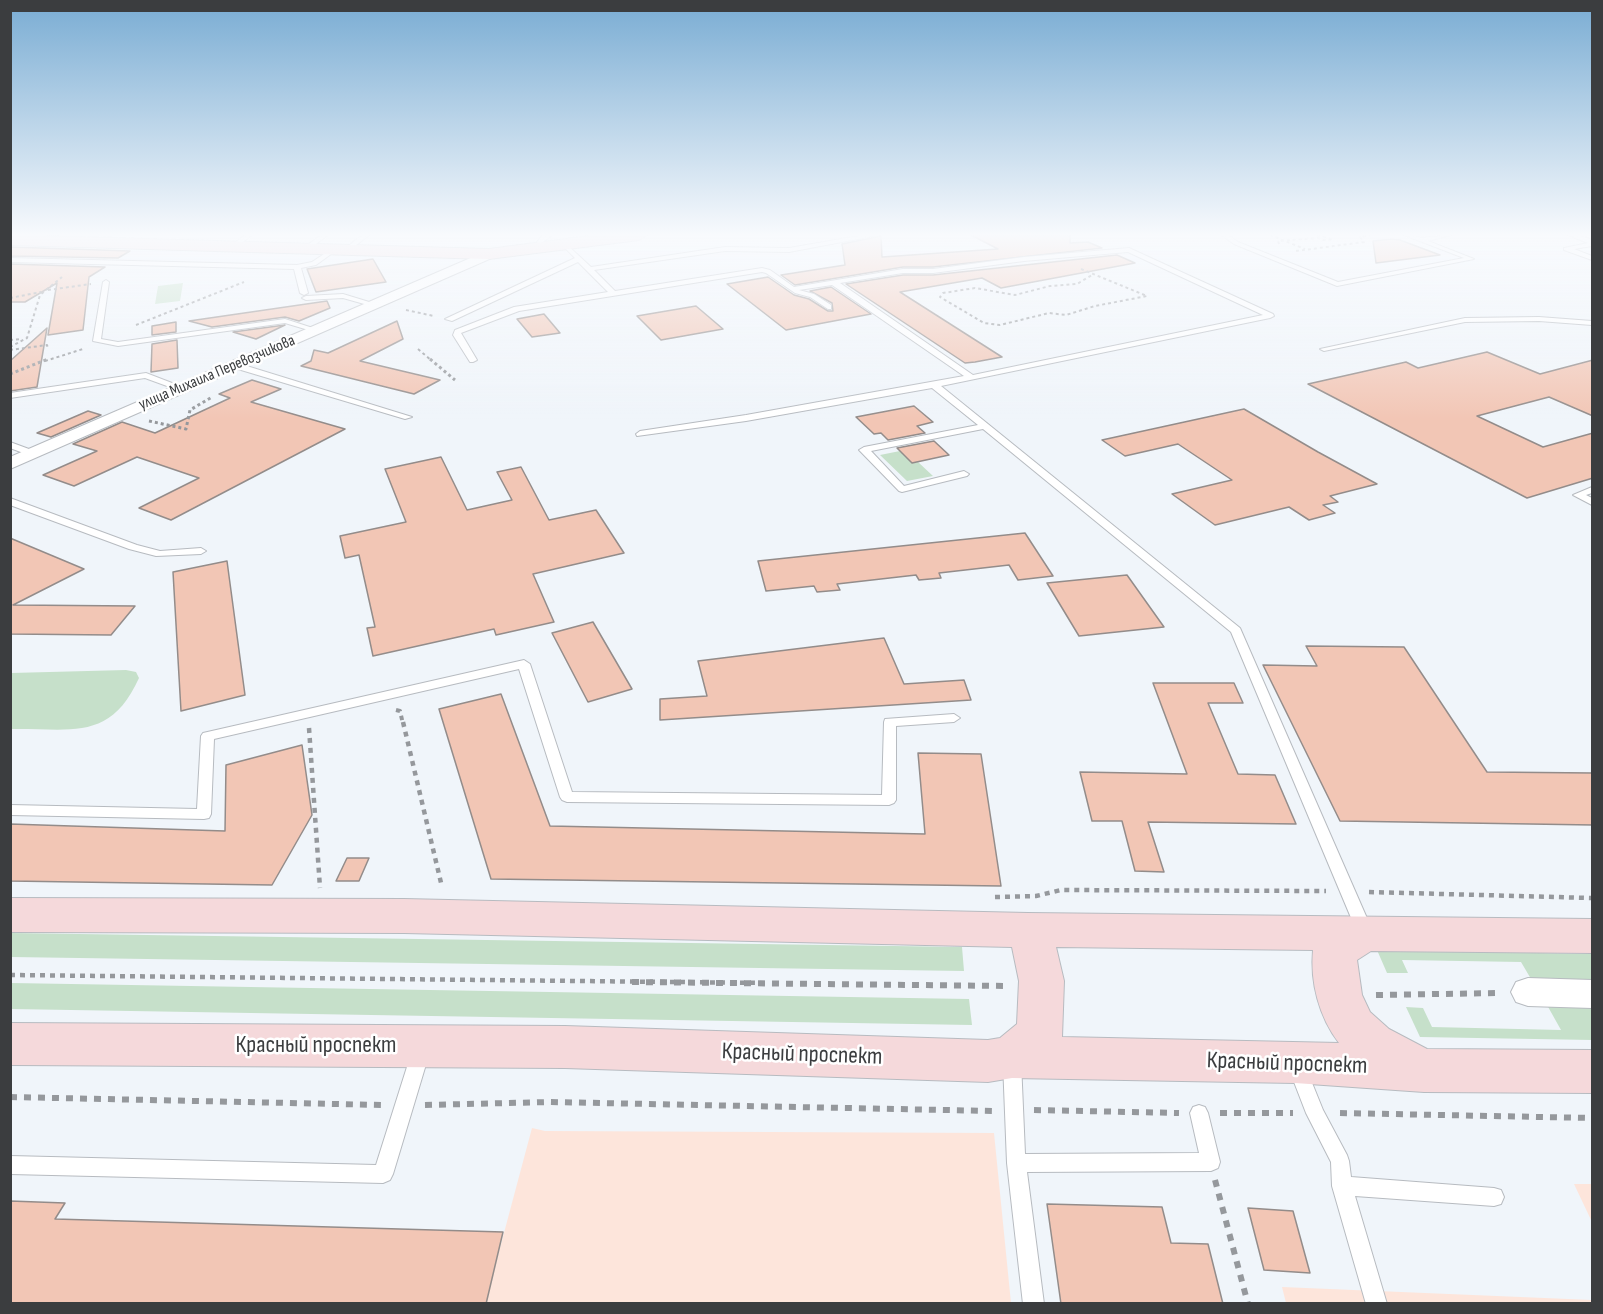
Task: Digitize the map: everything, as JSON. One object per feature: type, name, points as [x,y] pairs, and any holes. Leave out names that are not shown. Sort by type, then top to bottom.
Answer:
[{"type":"main road","points":[[10,915],[404,916],[1028,930],[1593,936]]},
{"type":"main road","points":[[1012,1057],[1040,1033],[1042,987],[1040,958],[1028,930]]},
{"type":"main road","points":[[1365,933],[1335,950],[1332,970],[1338,995],[1358,1032],[1383,1050],[1424,1070]]},
{"type":"main road","name":"Красный проспект","points":[[10,1044],[565,1047],[988,1061],[1012,1057],[1295,1062],[1424,1070],[1593,1072]]},
{"type":"street","name":"улица Михаила Перевозчикова","points":[[10,464],[394,296]]},
{"type":"street","points":[[1528,993],[1593,994]]},
{"type":"lane","points":[[104,296],[97,341],[102,344],[118,344],[285,321],[315,330]]},
{"type":"lane","points":[[344,296],[375,305]]},
{"type":"lane","points":[[449,320],[499,296]]},
{"type":"lane","points":[[473,360],[457,335],[517,309],[593,296]]},
{"type":"lane","points":[[814,296],[828,307]]},
{"type":"lane","points":[[854,296],[972,378]]},
{"type":"lane","points":[[640,434],[747,418],[972,378],[1270,316],[1228,296]]},
{"type":"lane","points":[[1324,349],[1465,320],[1539,319],[1593,323]]},
{"type":"lane","points":[[234,365],[408,417]]},
{"type":"lane","points":[[10,396],[146,375],[181,388]]},
{"type":"lane","points":[[934,385],[1236,630],[1365,933]]},
{"type":"lane","points":[[964,474],[902,489],[864,450],[985,426]]},
{"type":"lane","points":[[10,445],[34,453]]},
{"type":"lane","points":[[1593,490],[1578,495],[1593,502]]},
{"type":"lane","points":[[10,501],[134,547],[160,554],[201,551]]},
{"type":"lane","points":[[10,810],[204,814],[208,736],[524,664],[567,797],[889,800],[890,722],[954,718]]},
{"type":"lane","points":[[10,1165],[383,1174],[423,1047]]},
{"type":"lane","points":[[1012,1057],[1012,1110],[1016,1163],[1034,1304]]},
{"type":"lane","points":[[1295,1062],[1315,1113],[1340,1161],[1342,1186],[1377,1304]]},
{"type":"lane","points":[[1016,1163],[1211,1162],[1199,1113]]},
{"type":"lane","points":[[1342,1186],[1494,1197]]},
{"type":"path","points":[[10,348],[27,338],[40,296]]},
{"type":"path","points":[[10,374],[52,358],[102,344],[133,326],[208,296]]},
{"type":"path","points":[[941,296],[984,323],[1000,325],[1049,313],[1066,315],[1095,306],[1146,296]]},
{"type":"path","points":[[404,310],[449,320]]},
{"type":"path","points":[[10,340],[27,338]]},
{"type":"path","points":[[10,348],[46,345],[48,348]]},
{"type":"path","points":[[418,349],[454,380]]},
{"type":"path","points":[[144,419],[186,429],[190,410],[215,395]]},
{"type":"path","points":[[355,703],[400,711],[444,896]]},
{"type":"path","points":[[308,714],[321,895]]},
{"type":"path","points":[[10,975],[950,984],[1042,987]]},
{"type":"path","points":[[1338,995],[1528,993]]},
{"type":"path","points":[[10,1097],[406,1105],[550,1102],[1593,1118]]},
{"type":"path","points":[[1211,1162],[1248,1304]]},
{"type":"shaded area","points":[[532,1128],[545,1131],[994,1133],[1011,1303],[11,1304],[489,1289]]},
{"type":"shaded area","points":[[1574,1184],[1592,1184],[1592,1222]]},
{"type":"shaded area","points":[[1282,1287],[1592,1300],[1592,1303],[1286,1303]]},
{"type":"green space","points":[[156,296],[181,296],[180,301],[155,304]]},
{"type":"green space","points":[[900,451],[912,463],[918,462],[933,476],[907,481],[880,455]]},
{"type":"green space","points":[[126,670],[136,672],[139,678],[128,699],[115,713],[102,722],[70,729],[11,729],[11,673]]},
{"type":"green space","points":[[11,933],[962,947],[964,971],[11,957]]},
{"type":"green space","points":[[1377,950],[1592,954],[1592,985],[1534,984],[1521,962],[1402,960],[1408,973],[1387,973]]},
{"type":"green space","points":[[11,983],[969,999],[972,1025],[11,1009]]},
{"type":"green space","points":[[1547,1005],[1592,1006],[1592,1040],[1420,1037],[1406,1007],[1423,1008],[1432,1027],[1561,1030]]},
{"type":"building","points":[[10,296],[35,296],[25,302],[10,302]]},
{"type":"building","points":[[55,296],[87,296],[83,330],[48,335]]},
{"type":"building","points":[[743,296],[799,296],[809,299],[828,311],[833,311],[832,303],[820,296],[845,296],[871,314],[786,330]]},
{"type":"building","points":[[865,296],[907,296],[1002,357],[965,363]]},
{"type":"building","points":[[327,301],[330,308],[299,321],[285,317],[212,327],[189,321]]},
{"type":"building","points":[[696,306],[723,329],[661,340],[637,316]]},
{"type":"building","points":[[544,314],[560,333],[532,337],[517,319]]},
{"type":"building","points":[[397,321],[403,339],[360,361],[440,380],[414,394],[301,366],[311,361],[314,350],[328,353]]},
{"type":"building","points":[[176,322],[176,332],[152,335],[152,326]]},
{"type":"building","points":[[285,325],[256,339],[233,332]]},
{"type":"building","points":[[47,328],[37,387],[10,391],[10,361]]},
{"type":"building","points":[[177,340],[178,368],[151,372],[152,344]]},
{"type":"building","points":[[1487,352],[1540,374],[1593,360],[1593,416],[1549,397],[1477,416],[1543,447],[1593,433],[1593,478],[1527,498],[1308,384],[1406,362],[1418,368]]},
{"type":"building","points":[[252,380],[281,389],[251,402],[345,429],[171,520],[139,508],[199,478],[137,457],[74,486],[43,475],[97,451],[73,444],[122,422],[155,433],[230,398],[219,394]]},
{"type":"building","points":[[914,406],[933,422],[917,426],[925,433],[888,440],[881,433],[874,434],[856,417]]},
{"type":"building","points":[[1244,409],[1377,484],[1330,496],[1338,502],[1323,505],[1335,513],[1309,520],[1289,507],[1215,525],[1172,494],[1232,480],[1178,444],[1125,456],[1102,440]]},
{"type":"building","points":[[88,411],[101,415],[51,437],[37,433]]},
{"type":"building","points":[[934,441],[949,455],[912,463],[897,448]]},
{"type":"building","points":[[441,457],[467,510],[512,500],[497,472],[521,467],[549,520],[596,510],[624,553],[533,574],[554,622],[496,635],[494,629],[373,656],[367,628],[375,627],[359,555],[345,558],[340,536],[406,522],[385,469]]},
{"type":"building","points":[[1025,533],[1053,576],[1018,580],[1009,565],[939,573],[941,578],[919,580],[916,575],[837,584],[840,590],[817,592],[814,586],[766,591],[758,561]]},
{"type":"building","points":[[10,538],[84,569],[13,605],[135,606],[111,635],[10,634]]},
{"type":"building","points":[[227,561],[245,695],[181,711],[173,572]]},
{"type":"building","points":[[1127,575],[1164,627],[1079,636],[1047,583]]},
{"type":"building","points":[[593,622],[632,689],[588,702],[552,633]]},
{"type":"building","points":[[884,638],[904,684],[964,680],[971,700],[660,720],[660,699],[707,696],[698,661]]},
{"type":"building","points":[[1306,646],[1404,647],[1487,772],[1593,773],[1593,825],[1340,821],[1263,665],[1317,666]]},
{"type":"building","points":[[1153,683],[1234,683],[1243,703],[1208,703],[1238,774],[1275,775],[1296,824],[1148,822],[1164,872],[1135,871],[1122,821],[1092,821],[1080,772],[1187,774]]},
{"type":"building","points":[[501,694],[550,826],[925,834],[918,753],[981,754],[1001,886],[491,879],[439,709]]},
{"type":"building","points":[[302,745],[312,815],[272,885],[10,881],[10,824],[225,831],[226,765]]},
{"type":"building","points":[[347,858],[369,858],[359,881],[336,881]]},
{"type":"building","points":[[10,1201],[65,1203],[55,1219],[503,1232],[486,1304],[10,1304]]},
{"type":"building","points":[[1047,1204],[1162,1207],[1171,1243],[1208,1244],[1223,1304],[1061,1304]]},
{"type":"building","points":[[1248,1208],[1293,1211],[1310,1273],[1264,1270]]}]
